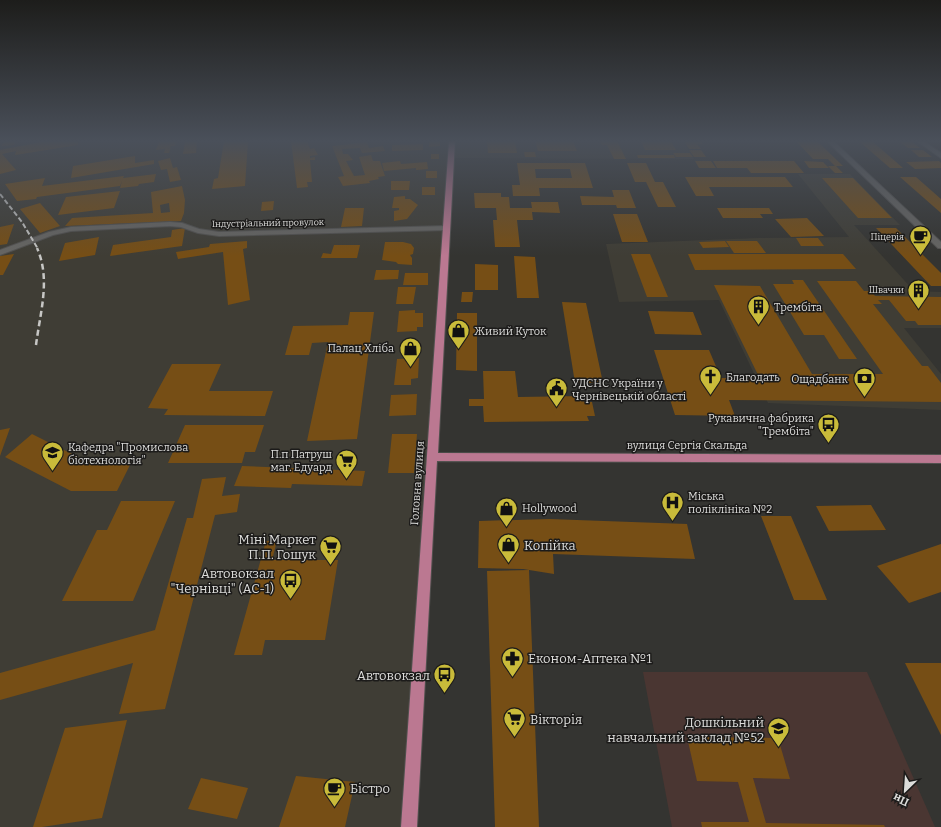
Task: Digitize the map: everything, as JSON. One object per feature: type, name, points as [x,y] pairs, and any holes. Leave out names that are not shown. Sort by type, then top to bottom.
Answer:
[{"type":"main road","name":"Головна вулиця","points":[[409,827],[450,180]]},
{"type":"main road","name":"вулиця Сергія Скальда","points":[[432,457],[941,459]]},
{"type":"street","points":[[871,180],[941,246]]},
{"type":"street","name":"Індустріальний провулок","points":[[0,253],[51,233],[71,228],[103,226],[182,224],[198,231],[219,234],[447,228]]},
{"type":"shaded area","points":[[0,180],[448,180],[404,827],[0,827]]},
{"type":"shaded area","points":[[803,180],[855,180],[900,225],[854,225],[914,291],[941,292],[941,328],[904,328],[941,374],[941,410],[768,403],[719,300],[619,302],[606,244],[758,238],[849,237]]},
{"type":"shaded area","name":"Дошкільний навчальний заклад №52","points":[[643,672],[867,672],[935,827],[672,827]]},
{"type":"building","points":[[44,180],[42,186],[95,180],[155,180],[154,182],[139,184],[138,186],[120,188],[122,181],[120,186],[17,201],[5,184]]},
{"type":"building","points":[[169,180],[181,180],[170,182]]},
{"type":"building","points":[[214,180],[245,180],[245,186],[212,189]]},
{"type":"building","points":[[296,180],[312,180],[312,182],[307,182],[308,187],[297,188]]},
{"type":"building","points":[[339,180],[376,180],[369,181],[370,183],[343,186]]},
{"type":"building","points":[[519,180],[590,180],[593,188],[539,188],[540,196],[513,196],[512,185],[520,185]]},
{"type":"building","points":[[634,180],[654,180],[655,182],[663,182],[676,207],[658,207],[646,182],[635,182]]},
{"type":"building","points":[[687,180],[787,180],[793,187],[709,187],[714,196],[696,196]]},
{"type":"building","points":[[823,180],[855,180],[892,218],[858,218]]},
{"type":"building","points":[[903,180],[919,180],[941,199],[941,213]]},
{"type":"building","points":[[391,181],[410,181],[409,190],[391,190]]},
{"type":"building","points":[[182,186],[185,200],[184,213],[181,221],[65,226],[72,218],[153,213],[151,192]],"holes":[[[169,203],[170,212],[161,213],[160,205]]]},
{"type":"building","points":[[422,187],[435,187],[435,195],[422,195]]},
{"type":"building","points":[[612,190],[629,190],[636,208],[617,208],[616,205],[582,205],[580,196],[614,197]]},
{"type":"building","points":[[120,191],[114,208],[58,215],[66,197]]},
{"type":"building","points":[[474,193],[501,193],[501,197],[509,197],[510,208],[532,208],[531,202],[558,202],[560,213],[532,212],[533,220],[517,220],[520,247],[495,247],[493,220],[497,220],[496,208],[475,208]]},
{"type":"building","points":[[405,196],[405,199],[410,199],[418,205],[407,219],[394,221],[394,211],[399,210],[399,208],[392,208],[394,197]]},
{"type":"building","points":[[274,201],[273,210],[261,211],[262,202]]},
{"type":"building","points":[[40,203],[60,226],[40,233],[20,209]]},
{"type":"building","points":[[345,208],[364,208],[362,226],[341,227]]},
{"type":"building","points":[[717,208],[769,208],[773,214],[760,214],[763,218],[723,218]]},
{"type":"building","points":[[613,214],[637,214],[648,242],[622,242]]},
{"type":"building","points":[[807,218],[824,236],[791,237],[775,219]]},
{"type":"building","points":[[14,224],[7,244],[0,245],[0,227]]},
{"type":"building","points":[[185,228],[182,246],[110,256],[113,245],[171,237],[172,230]]},
{"type":"building","points":[[876,228],[896,228],[941,273],[941,286],[931,286]]},
{"type":"building","points":[[99,237],[95,255],[59,261],[65,243]]},
{"type":"building","points":[[796,238],[818,238],[824,246],[801,246]]},
{"type":"building","points":[[247,241],[247,248],[243,249],[250,300],[228,305],[223,252],[178,259],[176,252],[209,247],[210,244]]},
{"type":"building","points":[[725,241],[729,247],[703,248],[699,242]]},
{"type":"building","points":[[726,241],[757,241],[766,253],[734,253]]},
{"type":"building","points":[[385,242],[403,242],[411,244],[414,248],[413,254],[410,255],[412,258],[412,265],[398,264],[396,262],[382,260]]},
{"type":"building","points":[[334,245],[360,245],[357,258],[321,258],[323,253],[331,254]]},
{"type":"building","points":[[14,254],[3,275],[0,275],[0,256]]},
{"type":"building","points":[[631,254],[650,254],[668,297],[647,297]]},
{"type":"building","points":[[688,254],[843,254],[856,269],[695,270]]},
{"type":"building","points":[[514,256],[535,257],[539,298],[517,298]]},
{"type":"building","points":[[475,264],[498,265],[498,290],[475,290]]},
{"type":"building","points":[[376,270],[399,270],[398,279],[374,280]]},
{"type":"building","points":[[405,273],[428,273],[428,285],[403,285]]},
{"type":"building","points":[[792,280],[803,280],[857,359],[839,359],[824,335],[804,335],[773,284],[794,284]]},
{"type":"building","name":"Трембіта","points":[[817,281],[856,281],[864,291],[871,291],[875,296],[941,297],[941,325],[918,325],[915,321],[906,321],[889,300],[878,300],[882,304],[873,304],[922,366],[928,366],[941,383],[941,402],[729,400],[735,416],[675,415],[654,350],[709,350],[721,378],[760,379],[714,285],[760,286],[812,374],[883,374]]},
{"type":"building","points":[[398,287],[416,287],[413,304],[396,304]]},
{"type":"building","points":[[462,292],[473,292],[472,302],[461,302]]},
{"type":"building","points":[[562,302],[586,303],[603,383],[575,383]]},
{"type":"building","points":[[415,310],[415,313],[423,313],[423,327],[417,327],[417,331],[397,332],[399,311]]},
{"type":"building","points":[[648,311],[693,312],[702,335],[655,334]]},
{"type":"building","points":[[350,312],[374,312],[357,439],[307,441],[328,342],[312,343],[309,355],[285,355],[293,326],[348,325]]},
{"type":"building","points":[[457,313],[477,313],[477,371],[456,370]]},
{"type":"building","points":[[419,358],[418,378],[411,379],[411,385],[394,385],[397,359]]},
{"type":"building","points":[[172,364],[221,364],[209,391],[273,391],[265,416],[164,415],[168,409],[148,408]]},
{"type":"building","points":[[483,371],[515,371],[518,397],[583,396],[584,402],[592,402],[595,416],[587,416],[589,421],[484,422],[483,406],[469,406],[469,399],[484,399]]},
{"type":"building","points":[[417,394],[416,415],[389,416],[391,395]]},
{"type":"building","points":[[185,425],[264,425],[255,452],[245,452],[242,463],[168,463]]},
{"type":"building","points":[[10,428],[0,456],[0,430]]},
{"type":"building","points":[[32,434],[84,460],[131,463],[117,491],[71,491],[5,457]]},
{"type":"building","points":[[392,434],[417,434],[414,473],[388,473]]},
{"type":"building","points":[[242,466],[365,471],[362,486],[292,484],[291,488],[234,486]]},
{"type":"building","points":[[226,477],[222,496],[240,494],[237,512],[215,515],[165,709],[119,714],[133,663],[0,700],[0,673],[155,630],[187,518],[193,518],[202,479]]},
{"type":"building","points":[[121,501],[175,501],[133,601],[62,601],[97,530],[107,530]]},
{"type":"building","points":[[871,505],[886,530],[829,531],[816,506]]},
{"type":"building","points":[[761,516],[791,516],[827,600],[794,600]]},
{"type":"building","points":[[549,519],[687,524],[695,559],[553,554],[554,574],[523,569],[478,568],[479,521]]},
{"type":"building","name":"Автовокзал \"Чернівці\" (АС-1)","points":[[266,541],[277,541],[272,560],[338,560],[325,640],[265,640],[262,655],[234,655]]},
{"type":"building","points":[[941,544],[941,592],[909,603],[877,566]]},
{"type":"building","points":[[529,570],[539,827],[495,827],[487,571]]},
{"type":"building","points":[[905,663],[941,663],[941,735]]},
{"type":"building","points":[[127,720],[102,818],[33,827],[65,728]]},
{"type":"building","points":[[687,737],[778,738],[790,779],[753,778],[766,823],[884,825],[885,827],[702,827],[701,822],[749,822],[738,782],[697,781]]},
{"type":"building","points":[[296,776],[355,782],[345,827],[279,827]]},
{"type":"building","points":[[201,778],[248,788],[237,819],[188,809]]},
{"type":"railway","points":[[0,194],[22,222],[38,249]]},
{"type":"railway","points":[[36,345],[44,284],[41,260],[37,248]]},
{"type":"place","name":"Піцерія","points":[[920,256]]},
{"type":"place","name":"Швачки","points":[[919,310]]},
{"type":"place","name":"Трембіта","points":[[759,326]]},
{"type":"place","name":"Живий Куток","points":[[459,350]]},
{"type":"place","name":"Палац Хліба","points":[[410,368]]},
{"type":"place","name":"Благодать","points":[[711,396]]},
{"type":"place","name":"Ощадбанк","points":[[864,398]]},
{"type":"place","name":"УДСНС України у Чернівецькій області","points":[[556,408]]},
{"type":"place","name":"Рукавична фабрика \"Трембіта\"","points":[[829,444]]},
{"type":"place","name":"Кафедра \"Промислова біотехнологія\"","points":[[52,472]]},
{"type":"place","name":"П.п Патруш маг. Едуард","points":[[347,480]]},
{"type":"place","name":"Міська поліклініка №2","points":[[672,522]]},
{"type":"place","name":"Hollywood","points":[[506,528]]},
{"type":"place","name":"Копійка","points":[[509,564]]},
{"type":"place","name":"Міні Маркет П.П. Гошук","points":[[331,566]]},
{"type":"place","name":"Автовокзал \"Чернівці\" (АС-1)","points":[[290,600]]},
{"type":"place","name":"Економ-Аптека №1","points":[[513,678]]},
{"type":"place","name":"Автовокзал","points":[[445,694]]},
{"type":"place","name":"Вікторія","points":[[514,738]]},
{"type":"place","name":"Дошкільний навчальний заклад №52","points":[[779,748]]},
{"type":"place","name":"Бістро","points":[[334,808]]}]
